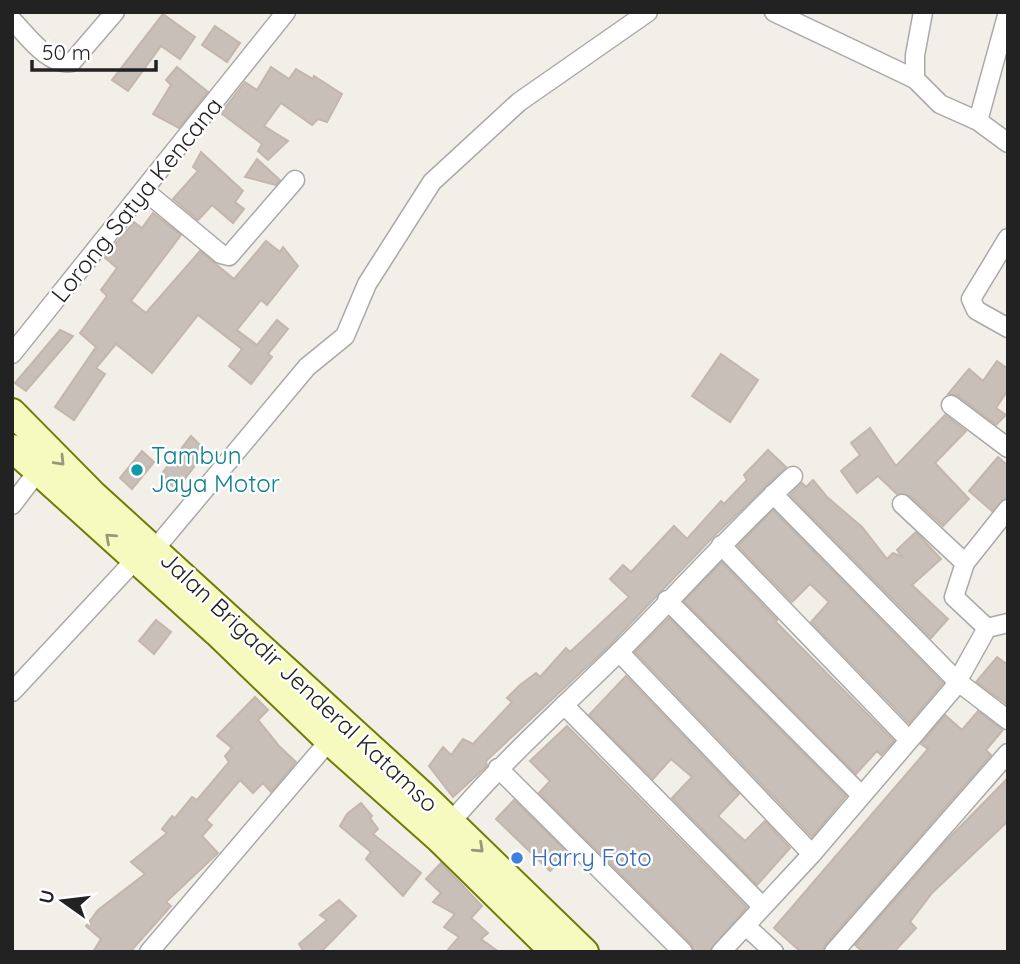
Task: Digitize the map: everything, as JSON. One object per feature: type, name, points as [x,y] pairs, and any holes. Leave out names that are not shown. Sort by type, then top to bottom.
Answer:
[{"type":"main road","name":"Jalan Brigadir Jenderal Katamso","points":[[12,412],[145,555],[329,741],[585,952]]},
{"type":"main road","name":"Jalan Brigadir Jenderal Katamso","points":[[12,448],[145,555],[451,822],[554,952]]},
{"type":"street","points":[[12,20],[54,60],[65,64],[72,62],[115,12]]},
{"type":"street","name":"Lorong Satya Kencana","points":[[12,354],[286,12]]},
{"type":"street","points":[[12,692],[145,555],[307,367],[345,335],[367,284],[432,183],[519,102],[648,12]]},
{"type":"street","points":[[775,12],[915,79],[940,104],[978,121],[1008,143]]},
{"type":"street","points":[[915,79],[915,55],[923,12]]},
{"type":"street","points":[[978,121],[1008,12]]},
{"type":"street","points":[[145,191],[221,254],[229,256],[295,180]]},
{"type":"street","points":[[1008,238],[971,299],[976,310],[1008,328]]},
{"type":"street","points":[[951,405],[1008,448]]},
{"type":"street","points":[[12,505],[38,471]]},
{"type":"street","points":[[451,822],[498,768],[619,652],[721,545],[793,476]]},
{"type":"street","points":[[773,494],[957,681],[1008,720]]},
{"type":"street","points":[[902,504],[965,563]]},
{"type":"street","points":[[987,628],[954,597],[954,589],[965,563],[1008,509]]},
{"type":"street","points":[[721,545],[908,739]]},
{"type":"street","points":[[667,600],[861,795]]},
{"type":"street","points":[[721,952],[812,854],[908,739],[953,690],[987,628],[1008,623]]},
{"type":"street","points":[[619,652],[812,854]]},
{"type":"street","points":[[564,705],[762,906]]},
{"type":"street","points":[[149,952],[329,741]]},
{"type":"street","points":[[834,952],[1008,753]]},
{"type":"street","points":[[498,768],[683,952]]},
{"type":"street","points":[[747,927],[774,952]]},
{"type":"building","points":[[163,14],[195,37],[180,59],[161,46],[128,91],[112,80]]},
{"type":"building","points":[[215,26],[240,43],[227,62],[202,45]]},
{"type":"building","points":[[177,67],[208,92],[179,128],[153,114],[171,85],[166,80]]},
{"type":"building","points":[[271,67],[289,79],[296,69],[313,79],[314,76],[342,94],[327,122],[318,119],[312,125],[281,103],[264,126],[288,141],[268,160],[258,151],[262,144],[221,113],[245,82],[257,90]]},
{"type":"building","points":[[201,152],[243,191],[235,202],[244,209],[233,223],[212,205],[198,220],[173,199],[198,171],[193,167]]},
{"type":"building","points":[[257,159],[280,180],[276,185],[245,177]]},
{"type":"building","points":[[153,213],[181,235],[131,301],[146,313],[200,251],[234,279],[266,241],[280,252],[283,247],[298,266],[267,305],[261,300],[237,330],[257,345],[277,320],[288,329],[268,354],[272,357],[251,384],[229,366],[242,349],[198,315],[152,373],[116,344],[96,368],[105,374],[74,420],[55,407],[96,347],[80,333],[107,296],[101,290],[117,268],[104,257],[134,222],[142,228]]},
{"type":"building","points":[[60,330],[73,336],[26,391],[15,383]]},
{"type":"building","points":[[721,354],[758,380],[730,422],[692,396]]},
{"type":"building","points":[[997,361],[1008,369],[1008,390],[996,408],[1006,415],[996,425],[958,396],[948,394],[969,369],[983,381]]},
{"type":"building","points":[[945,415],[966,431],[935,463],[969,499],[943,526],[910,496],[897,494],[878,476],[857,493],[841,471],[860,455],[851,443],[870,428],[896,466]]},
{"type":"building","points":[[191,436],[206,451],[177,489],[160,476]]},
{"type":"building","points":[[768,450],[786,467],[713,537],[608,647],[486,761],[487,766],[453,797],[429,766],[443,747],[451,755],[463,739],[473,744],[512,702],[507,698],[520,685],[536,673],[540,677],[566,648],[570,652],[629,597],[610,579],[623,565],[631,572],[674,526],[687,539],[721,501],[724,504],[747,480],[744,475]]},
{"type":"building","name":"Tambun Jaya Motor","points":[[142,451],[154,462],[132,489],[120,478]]},
{"type":"building","points":[[998,457],[1008,466],[1008,498],[992,511],[969,491]]},
{"type":"building","points":[[813,480],[827,497],[862,527],[887,559],[893,553],[902,557],[897,550],[916,532],[941,559],[912,585],[948,619],[931,638],[790,495],[802,483],[806,487]]},
{"type":"building","points":[[773,510],[943,683],[909,723],[811,622],[829,602],[810,584],[792,602],[738,546]]},
{"type":"building","points":[[722,562],[776,622],[894,741],[881,755],[877,751],[856,774],[684,601]]},
{"type":"building","points":[[669,618],[846,796],[812,837],[635,652]]},
{"type":"building","points":[[156,620],[171,632],[154,654],[139,641]]},
{"type":"building","points":[[997,657],[1008,665],[1008,705],[976,682]]},
{"type":"building","points":[[626,676],[739,794],[718,816],[745,841],[765,821],[790,848],[757,885],[672,798],[692,777],[671,759],[653,779],[589,715]]},
{"type":"building","points":[[255,697],[268,710],[258,720],[296,762],[271,792],[263,783],[253,793],[240,780],[206,820],[212,825],[202,836],[218,853],[166,902],[171,906],[130,952],[93,952],[101,939],[86,926],[98,910],[145,874],[131,862],[167,833],[162,829],[172,816],[175,818],[192,797],[197,800],[229,762],[225,756],[232,748],[217,736]]},
{"type":"building","points":[[978,711],[1003,730],[986,750],[991,755],[825,945],[823,952],[801,952],[774,928],[928,749],[921,744],[945,715],[962,730]]},
{"type":"building","points":[[567,726],[747,907],[709,952],[694,952],[691,944],[539,793],[550,781],[530,761]]},
{"type":"building","points":[[1008,778],[1008,821],[932,893],[910,922],[916,928],[894,952],[863,952],[855,945],[947,840]]},
{"type":"building","points":[[514,800],[568,853],[550,871],[496,819]]},
{"type":"building","points":[[361,803],[378,829],[373,834],[421,873],[403,896],[366,859],[371,852],[340,826],[347,814]]},
{"type":"building","points":[[441,863],[482,906],[471,918],[488,933],[481,939],[499,952],[446,952],[459,937],[444,927],[455,914],[433,902],[441,893],[426,879]]},
{"type":"building","points":[[339,900],[356,916],[321,952],[304,952],[299,944],[327,920],[320,915]]},
{"type":"place","name":"Tambun Jaya Motor","points":[[137,470]]},
{"type":"place","name":"Harry Foto","points":[[517,858]]}]
